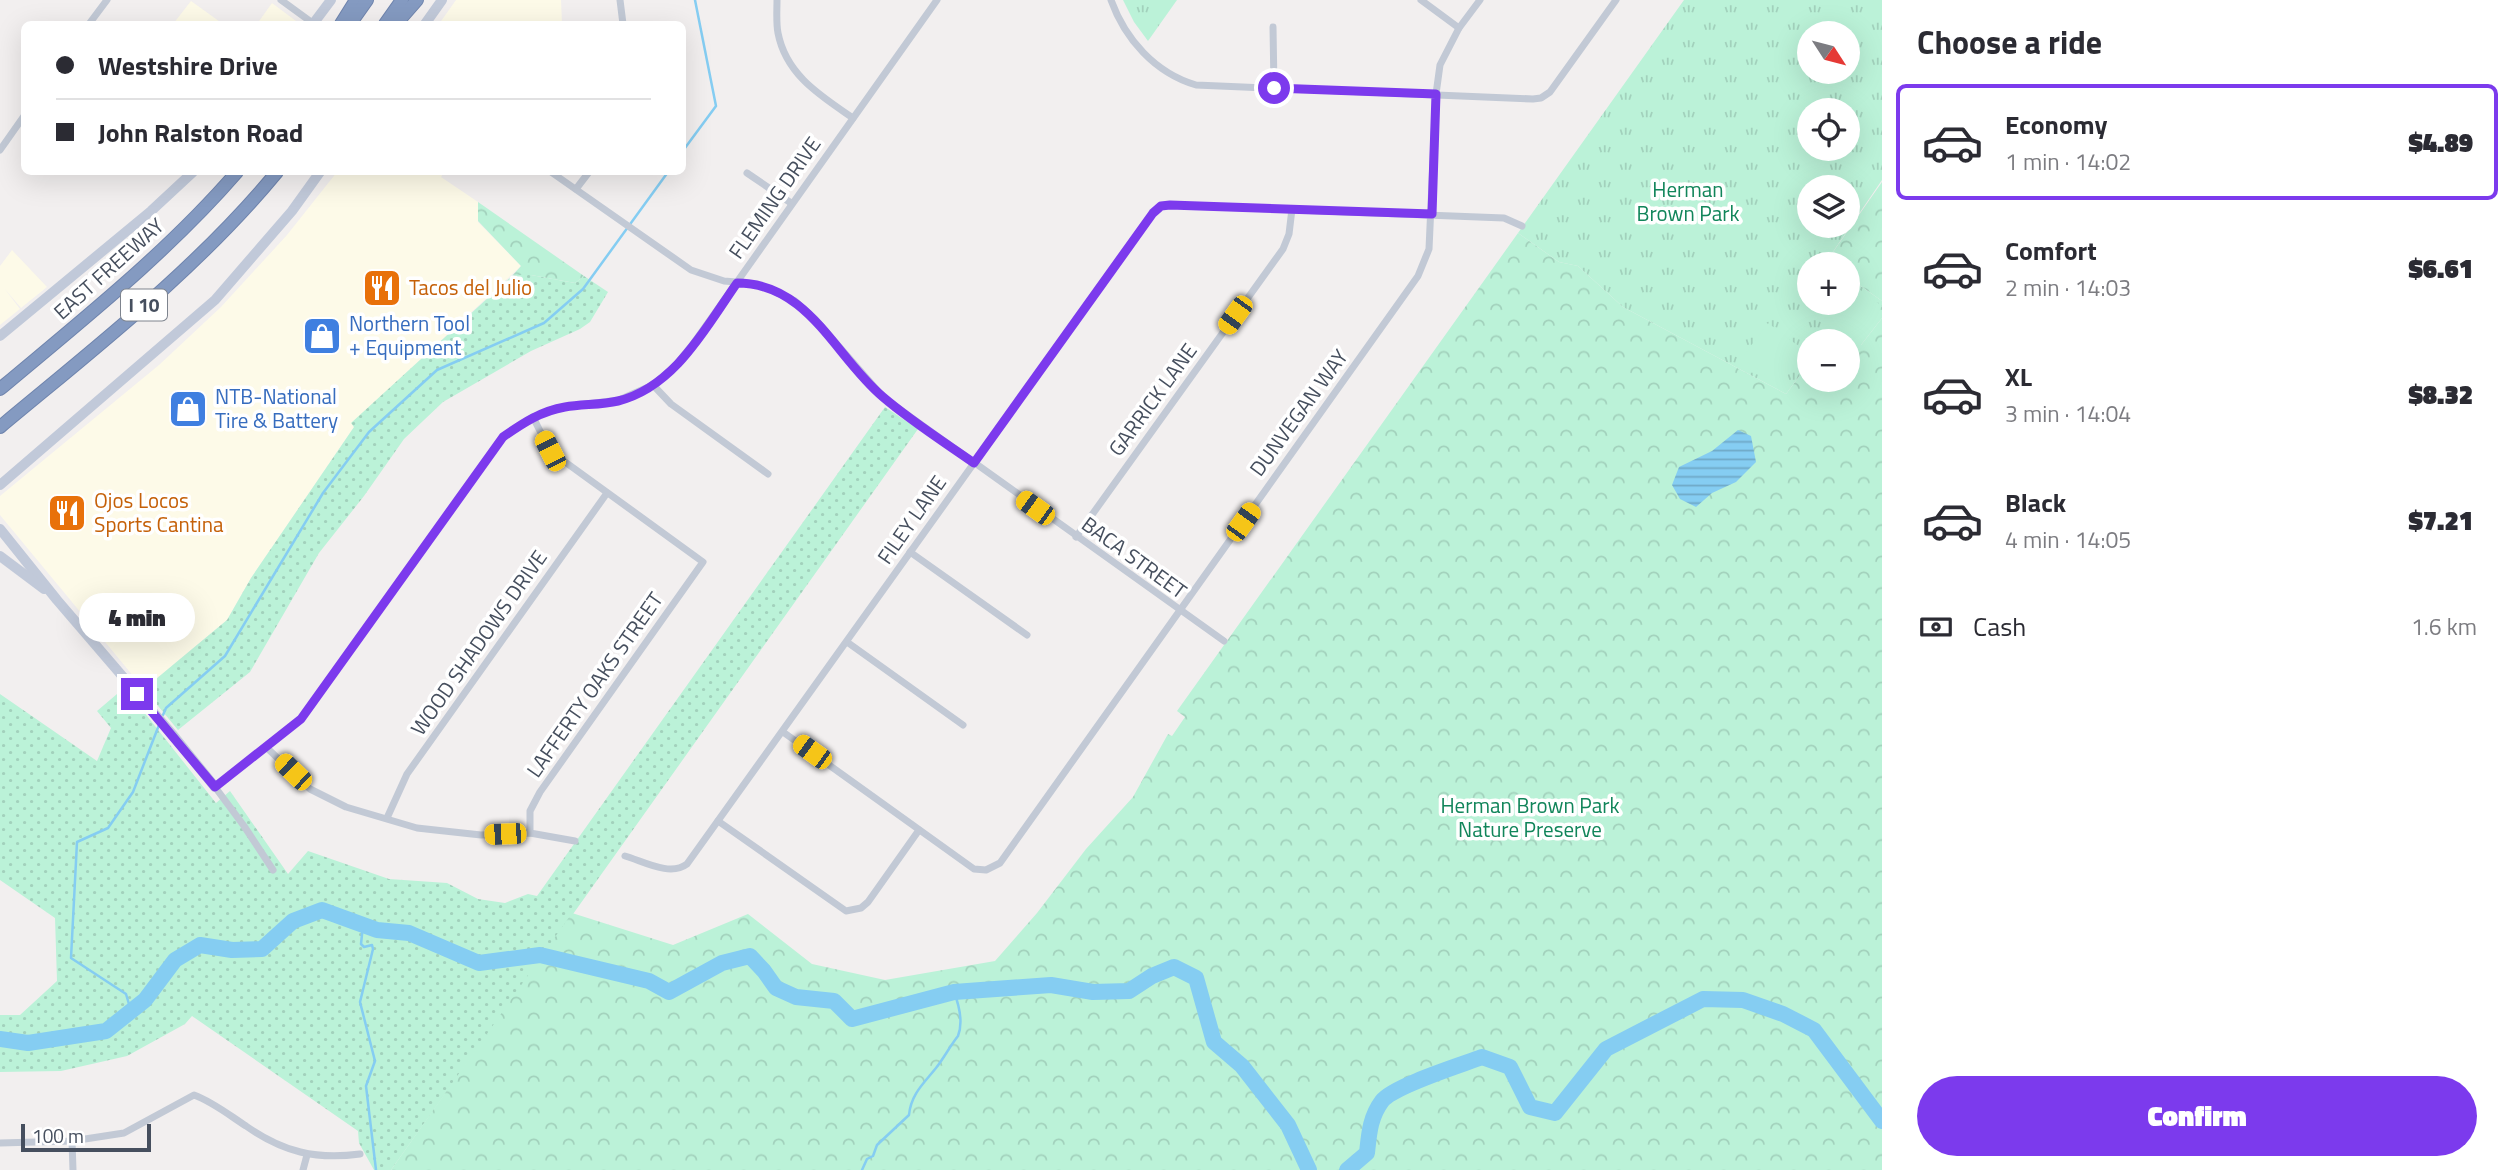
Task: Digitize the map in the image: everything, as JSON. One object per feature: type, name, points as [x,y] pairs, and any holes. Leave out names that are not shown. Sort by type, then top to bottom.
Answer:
[{"type":"highway","points":[[343,21],[356,0]]},
{"type":"highway","points":[[352,21],[368,0]]},
{"type":"highway","points":[[387,21],[402,0]]},
{"type":"highway","points":[[399,21],[417,0]]},
{"type":"highway","name":"EAST FREEWAY","points":[[0,389],[152,259],[201,212],[234,175]]},
{"type":"highway","name":"I 10","points":[[0,427],[169,284],[251,203],[274,175]]},
{"type":"main road","points":[[315,21],[331,0]]},
{"type":"main road","points":[[427,21],[442,0]]},
{"type":"main road","points":[[0,336],[151,211],[190,175]]},
{"type":"main road","points":[[3,481],[215,300],[292,211],[318,175]]},
{"type":"main road","points":[[0,529],[215,787]]},
{"type":"main road","points":[[0,556],[57,600]]},
{"type":"street","points":[[91,21],[107,0]]},
{"type":"street","points":[[281,0],[309,21]]},
{"type":"street","points":[[620,0],[623,21]]},
{"type":"street","points":[[777,0],[778,33],[790,67],[817,93],[853,118]]},
{"type":"street","name":"FLEMING DRIVE","points":[[215,787],[301,719],[503,437],[533,416],[563,407],[619,400],[653,385],[675,366],[694,345],[791,203],[937,0]]},
{"type":"street","points":[[1111,0],[1117,17],[1140,50],[1169,75],[1196,85],[1541,98],[1550,92],[1616,0]]},
{"type":"street","points":[[1421,0],[1460,28]]},
{"type":"street","name":"DUNVEGAN WAY","points":[[919,830],[974,869],[986,870],[1000,863],[1418,276],[1429,249],[1436,94],[1440,65],[1460,28],[1480,0]]},
{"type":"street","points":[[1273,27],[1274,88]]},
{"type":"street","points":[[0,150],[21,120]]},
{"type":"street","points":[[747,173],[791,203]]},
{"type":"street","name":"BACA STREET","points":[[555,175],[691,270],[723,281],[767,288],[794,301],[815,319],[858,372],[884,398],[1224,642]]},
{"type":"street","points":[[576,189],[587,175]]},
{"type":"street","name":"FILEY LANE","points":[[625,856],[670,870],[682,868],[783,732],[1153,213],[1161,206],[1170,205],[1292,209]]},
{"type":"street","points":[[1292,209],[1504,218],[1522,226]]},
{"type":"street","name":"GARRICK LANE","points":[[1076,537],[1283,249],[1289,234],[1292,209]]},
{"type":"street","points":[[653,385],[671,404],[768,474]]},
{"type":"street","points":[[533,416],[550,451],[607,493]]},
{"type":"street","name":"LAFFERTY OAKS STREET","points":[[530,833],[530,811],[540,792],[704,562],[607,493]]},
{"type":"street","name":"WOOD SHADOWS DRIVE","points":[[387,818],[407,774],[607,493]]},
{"type":"street","points":[[910,552],[1027,635]]},
{"type":"street","points":[[846,642],[963,725]]},
{"type":"street","points":[[718,821],[846,911],[861,908],[868,902],[919,830],[783,732]]},
{"type":"street","points":[[266,747],[310,789],[346,807],[417,828],[481,835],[530,833],[575,841]]},
{"type":"street","points":[[215,787],[273,870]]},
{"type":"street","points":[[0,1143],[72,1141],[124,1133],[194,1095],[206,1099],[259,1136],[307,1155],[360,1154]]},
{"type":"street","points":[[72,1141],[73,1170]]},
{"type":"street","points":[[303,1170],[307,1155]]},
{"type":"shaded area","points":[[456,0],[561,0],[562,21],[441,21]]},
{"type":"shaded area","points":[[191,1],[219,21],[175,21]]},
{"type":"shaded area","points":[[272,3],[296,21],[259,21]]},
{"type":"shaded area","points":[[335,175],[442,175],[441,177],[478,202],[478,222],[521,266],[352,423],[354,427],[251,578],[227,620],[144,689],[0,515],[0,496],[159,365],[221,307],[287,235]]},
{"type":"shaded area","points":[[12,250],[47,287],[21,308],[4,288],[20,309],[0,325],[0,266]]},
{"type":"green space","points":[[1123,0],[1177,0],[1148,41]]},
{"type":"green space","name":"Herman Brown Park","points":[[1684,0],[1882,0],[1882,180],[1860,212],[1860,175],[1797,175],[1797,238],[1842,238],[1833,252],[1797,252],[1797,315],[1860,315],[1860,285],[1882,301],[1882,318],[1861,345],[1860,329],[1797,329],[1797,379],[1786,394],[1623,307],[1578,266],[1559,262],[1518,233]]},
{"type":"green space","points":[[1882,182],[1882,301],[1860,285],[1860,252],[1833,252],[1843,238],[1860,238],[1860,213]]},
{"type":"green space","points":[[478,202],[584,276],[575,283],[531,275],[513,275],[521,266],[478,221]]},
{"type":"green space","name":"Herman Brown Park Nature Preserve","points":[[1518,233],[1559,262],[1578,266],[1623,307],[1786,394],[1797,379],[1797,392],[1860,392],[1860,345],[1882,318],[1882,1170],[391,1170],[572,913],[673,945],[748,914],[812,964],[885,980],[995,961],[1037,913],[1086,849],[1133,797],[1168,734],[1172,736],[1185,717],[1177,711]]},
{"type":"green space","points":[[513,275],[531,275],[575,283],[584,276],[608,292],[590,322],[531,351],[443,402],[404,439],[319,553],[250,672],[178,730],[144,689],[227,620],[251,578],[354,427],[351,423]]},
{"type":"green space","points":[[1860,290],[1882,306],[1860,337],[1860,329],[1840,329],[1820,315],[1860,315]]},
{"type":"green space","points":[[1768,323],[1797,345],[1797,362],[1780,385],[1742,358]]},
{"type":"green space","points":[[885,407],[918,429],[391,1170],[374,1170],[359,1143],[358,1131],[192,1016],[185,1024],[127,1056],[61,1071],[0,1072],[0,1015],[20,1015],[57,981],[55,918],[0,880],[0,694],[97,761],[111,728],[97,711],[117,694],[124,692],[132,697],[216,803],[230,791],[288,874],[308,851],[389,879],[447,883],[478,899],[505,903],[528,894],[537,896]]},
{"type":"water","points":[[1738,430],[1751,436],[1756,462],[1736,482],[1712,493],[1696,507],[1680,499],[1672,485],[1679,467],[1712,451]]},
{"type":"waterway","points":[[686,147],[716,106],[695,0]]},
{"type":"waterway","points":[[163,715],[166,708],[225,656],[323,493],[369,432],[437,370],[544,323],[583,289],[666,175]]},
{"type":"waterway","points":[[131,1011],[126,994],[71,958],[77,842],[108,828],[133,792],[159,725]]},
{"type":"waterway","points":[[0,1039],[28,1043],[106,1031],[145,1000],[175,960],[200,945],[232,950],[262,949],[293,921],[322,910],[377,930],[409,933],[479,963],[540,955],[649,981],[669,992],[722,963],[750,956],[776,988],[796,997],[834,1001],[852,1019],[954,992],[1051,985],[1093,992],[1129,991],[1152,976],[1174,967],[1196,978],[1214,1042],[1242,1066],[1288,1125],[1309,1170]]},
{"type":"waterway","points":[[363,925],[361,944],[364,947],[372,945],[373,949],[360,1002],[375,1061],[366,1086],[376,1170]]},
{"type":"waterway","points":[[862,1170],[867,1159],[873,1156],[877,1145],[909,1115],[915,1095],[958,1036],[960,1014],[954,992]]},
{"type":"waterway","points":[[1347,1170],[1367,1153],[1371,1126],[1378,1107],[1399,1089],[1482,1057],[1510,1067],[1530,1107],[1555,1113],[1606,1049],[1703,999],[1743,1000],[1783,1014],[1814,1030],[1882,1121]]},
{"type":"place","name":"Tacos del Julio","points":[[382,288]]},
{"type":"place","name":"Northern Tool + Equipment","points":[[322,336]]},
{"type":"place","name":"NTB-National Tire & Battery","points":[[188,409]]},
{"type":"place","name":"Ojos Locos Sports Cantina","points":[[67,513]]},
{"type":"route","points":[[137,694],[215,787],[301,719],[503,437],[533,416],[563,407],[619,400],[653,385],[694,345],[737,283],[748,283],[780,293],[806,310],[858,372],[884,398],[974,463],[1153,213],[1161,206],[1432,214],[1436,94],[1274,88]]}]
